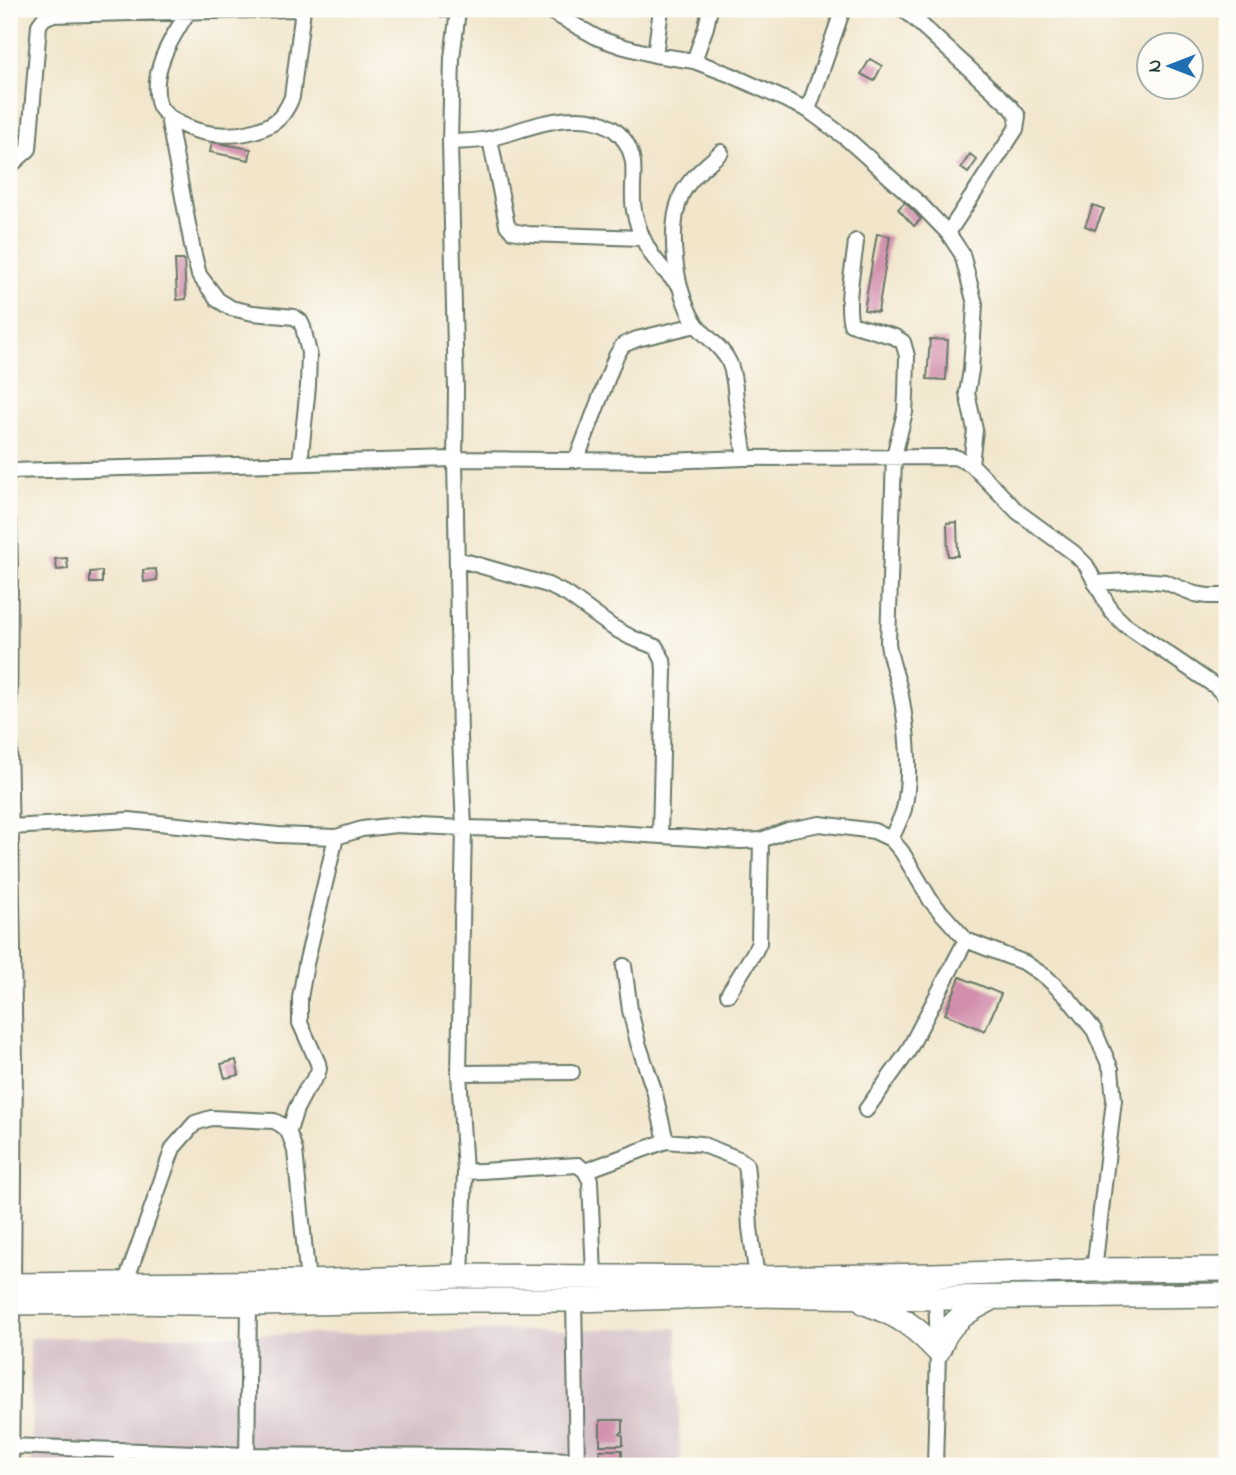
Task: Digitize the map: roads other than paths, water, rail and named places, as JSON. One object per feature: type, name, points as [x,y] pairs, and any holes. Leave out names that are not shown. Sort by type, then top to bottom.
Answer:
[{"type":"main road","points":[[11,1294],[249,1293],[308,1282],[461,1276],[757,1278],[1227,1269]]},
{"type":"main road","points":[[11,1294],[66,1283],[125,1284],[249,1293],[260,1304],[758,1295],[937,1298],[1227,1295]]},
{"type":"main road","points":[[849,1297],[892,1313],[921,1333],[938,1351],[947,1332],[957,1321],[973,1308],[995,1297]]},
{"type":"street","points":[[9,167],[29,149],[38,25],[44,18],[51,15],[295,9]]},
{"type":"street","points":[[188,12],[166,48],[157,79],[158,104],[168,117],[188,128],[219,135],[245,134],[273,122],[286,110],[292,97],[303,9]]},
{"type":"street","points":[[546,9],[598,38],[655,55],[694,61],[808,110],[846,138],[920,204],[948,233],[962,254],[975,304],[967,394],[975,430],[971,464]]},
{"type":"street","points":[[655,55],[661,9]]},
{"type":"street","points":[[694,61],[710,9]]},
{"type":"street","points":[[808,110],[843,9]]},
{"type":"street","points":[[904,9],[1011,107],[1017,116],[1016,129],[948,233]]},
{"type":"street","points":[[454,10],[450,142],[460,737],[464,828],[459,1073],[465,1172],[461,1276]]},
{"type":"street","points":[[168,117],[199,275],[218,300],[231,308],[293,317],[300,321],[303,327],[309,354],[300,463]]},
{"type":"street","points":[[450,142],[490,139],[535,124],[573,118],[594,120],[613,128],[625,139],[633,162],[632,198],[642,239],[654,261],[680,286]]},
{"type":"street","points":[[490,139],[507,225],[512,231],[642,239]]},
{"type":"street","points":[[721,152],[694,177],[682,194],[675,219],[676,256],[680,286],[696,325],[722,349],[730,364],[745,458]]},
{"type":"street","points":[[856,241],[850,297],[851,324],[895,337],[903,342],[906,356],[905,412],[894,456],[888,643],[905,719],[909,780],[903,811],[891,839]]},
{"type":"street","points":[[576,461],[616,356],[623,345],[696,325]]},
{"type":"street","points":[[9,471],[455,459],[666,461],[955,457],[971,464],[1018,512],[1074,553],[1086,565],[1111,611],[1124,624],[1215,685],[1227,697]]},
{"type":"street","points":[[9,524],[11,990],[15,1064],[11,1458],[122,1450],[247,1461],[576,1463],[575,1300]]},
{"type":"street","points":[[457,559],[548,585],[568,595],[612,627],[656,647],[663,660],[664,670],[660,836]]},
{"type":"street","points":[[1095,583],[1142,580],[1165,582],[1195,594],[1227,596]]},
{"type":"street","points":[[11,827],[129,820],[278,835],[336,837],[362,829],[396,824],[584,831],[741,841],[761,840],[788,830],[820,824],[874,831],[891,839],[902,852],[931,901],[966,940],[1025,963],[1046,977],[1069,999],[1094,1030],[1111,1069],[1114,1100],[1094,1270]]},
{"type":"street","points":[[308,1282],[295,1151],[289,1131],[296,1109],[320,1069],[300,1023],[300,998],[336,837]]},
{"type":"street","points":[[728,994],[759,943],[761,840]]},
{"type":"street","points":[[866,1110],[907,1053],[966,940]]},
{"type":"street","points":[[624,966],[630,1010],[654,1090],[666,1142]]},
{"type":"street","points":[[459,1073],[572,1072]]},
{"type":"street","points":[[125,1284],[173,1149],[195,1123],[211,1118],[274,1121],[289,1131]]},
{"type":"street","points":[[585,1171],[666,1142],[701,1144],[740,1159],[746,1164],[750,1228],[757,1278]]},
{"type":"street","points":[[465,1172],[578,1165],[590,1180],[594,1276]]},
{"type":"street","points":[[933,1275],[937,1298],[938,1351],[935,1466]]},
{"type":"street","points":[[247,1461],[249,1293]]},
{"type":"street","points":[[122,1450],[122,1466]]}]
